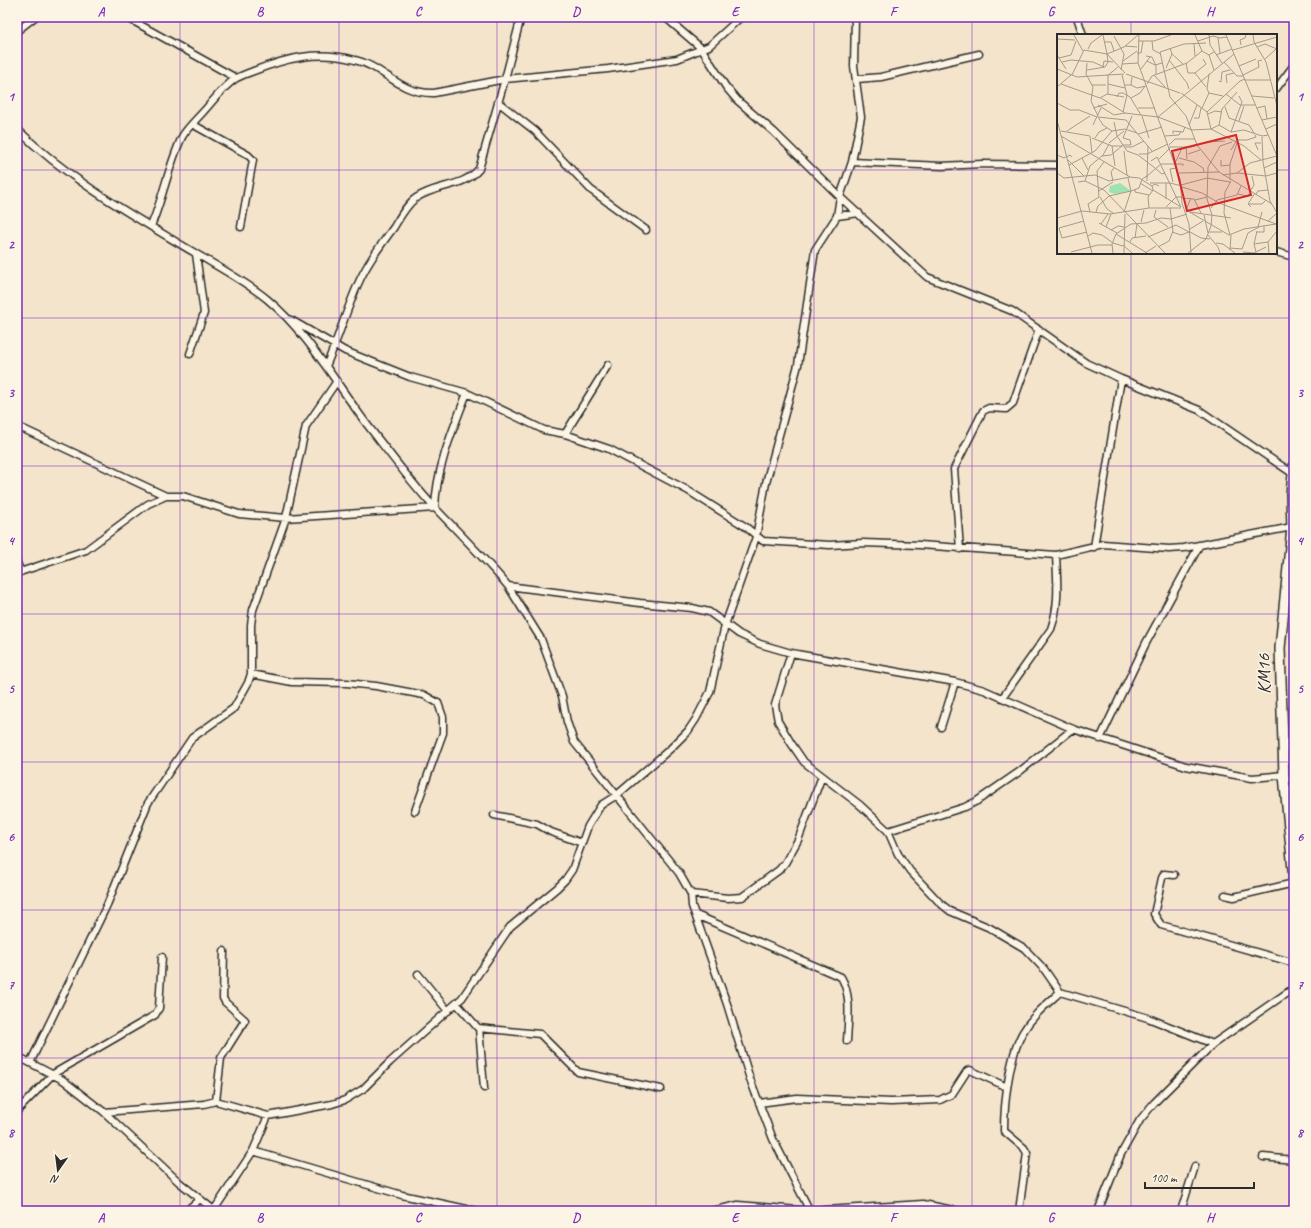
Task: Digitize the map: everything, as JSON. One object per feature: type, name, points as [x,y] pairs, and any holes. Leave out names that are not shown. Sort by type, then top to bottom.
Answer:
[{"type":"street","points":[[17,31],[35,17]]},
{"type":"street","points":[[126,17],[236,78]]},
{"type":"street","points":[[326,366],[359,283],[373,257],[408,206],[416,198],[427,192],[463,182],[473,176],[479,169],[505,80],[521,17]]},
{"type":"street","points":[[665,17],[701,48],[726,87],[737,100],[774,132],[840,197],[927,277],[1000,305],[1039,329],[1074,357],[1121,379],[1199,410],[1293,470]]},
{"type":"street","points":[[151,226],[182,138],[192,124],[236,78],[276,62],[295,57],[325,55],[357,60],[397,84],[422,93],[434,93],[505,80],[608,69],[677,59],[709,46],[741,17]]},
{"type":"street","points":[[104,1112],[204,1104],[216,1101],[268,1116],[345,1100],[363,1089],[390,1062],[457,1004],[482,972],[510,927],[565,880],[572,870],[594,814],[601,805],[617,795],[670,749],[696,719],[710,692],[725,625],[756,537],[766,483],[798,365],[815,250],[837,216],[840,197],[852,162],[861,117],[857,79],[854,66],[855,17]]},
{"type":"street","points":[[1077,17],[1083,34]]},
{"type":"street","points":[[857,79],[881,77],[979,54]]},
{"type":"street","points":[[1277,88],[1294,65]]},
{"type":"street","points":[[498,102],[535,130],[591,190],[646,230]]},
{"type":"street","points":[[192,124],[248,155],[253,160],[241,227]]},
{"type":"street","points":[[17,129],[48,158],[89,188],[238,278],[266,299],[287,318],[338,381],[368,426],[435,508],[485,559],[508,586],[540,639],[562,696],[567,722],[574,742],[678,873],[692,894],[692,906],[759,1103],[773,1139],[810,1211]]},
{"type":"street","points":[[852,162],[942,166],[982,164],[1057,165]]},
{"type":"street","points":[[837,216],[859,213]]},
{"type":"street","points":[[1277,252],[1294,257]]},
{"type":"street","points":[[190,354],[204,313],[196,254]]},
{"type":"street","points":[[287,318],[335,345],[410,377],[467,393],[538,427],[610,449],[687,490],[746,527],[756,537],[763,541],[830,545],[863,543],[1056,555],[1103,544],[1169,549],[1199,546],[1292,527]]},
{"type":"street","points":[[960,548],[954,475],[958,458],[983,411],[989,408],[1006,409],[1013,403],[1039,329]]},
{"type":"street","points":[[565,434],[608,365]]},
{"type":"street","points":[[1094,547],[1121,379]]},
{"type":"street","points":[[30,1063],[107,905],[148,803],[170,768],[192,738],[234,708],[248,683],[251,674],[251,625],[253,610],[286,518],[306,426],[338,381]]},
{"type":"street","points":[[435,508],[435,494],[440,470],[467,393]]},
{"type":"street","points":[[17,426],[166,496]]},
{"type":"street","name":"KM16","points":[[1293,470],[1292,527],[1280,648],[1284,775],[1290,791],[1294,882]]},
{"type":"street","points":[[17,563],[19,573],[86,550],[148,504],[166,496],[183,496],[239,514],[286,518],[435,508]]},
{"type":"street","points":[[1100,739],[1146,643],[1199,546]]},
{"type":"street","points":[[1003,697],[1054,620],[1058,595],[1056,555]]},
{"type":"street","points":[[508,586],[640,603],[692,608],[709,612],[725,625],[760,644],[791,653],[955,682],[984,690],[1003,697],[1073,729],[1100,739],[1200,769],[1252,778],[1284,775]]},
{"type":"street","points":[[791,653],[774,705],[775,712],[785,732],[804,762],[860,805],[888,831],[898,854],[910,871],[940,903],[950,911],[990,928],[1024,948],[1044,970],[1060,992],[1148,1018],[1213,1044]]},
{"type":"street","points":[[251,674],[292,682],[348,683],[376,686],[424,695],[438,703],[443,717],[443,733],[415,811]]},
{"type":"street","points":[[941,727],[955,682]]},
{"type":"street","points":[[888,831],[977,801],[1019,772],[1073,729]]},
{"type":"street","points":[[692,894],[728,898],[742,897],[779,870],[785,863],[798,840],[822,776]]},
{"type":"street","points":[[494,815],[536,824],[551,832],[582,843]]},
{"type":"street","points":[[1174,876],[1164,874],[1162,878],[1154,914],[1161,925],[1294,963]]},
{"type":"street","points":[[1225,895],[1234,897],[1294,882]]},
{"type":"street","points":[[696,915],[841,977],[846,985],[848,1000],[847,1041]]},
{"type":"street","points":[[216,1101],[221,1058],[245,1020],[225,1002],[223,998],[224,951]]},
{"type":"street","points":[[17,1111],[53,1074],[155,1015],[159,1008],[162,958]]},
{"type":"street","points":[[418,974],[448,1011]]},
{"type":"street","points":[[1098,1211],[1121,1154],[1140,1120],[1154,1103],[1213,1044],[1294,988]]},
{"type":"street","points":[[1019,1211],[1027,1153],[1024,1148],[1004,1131],[1007,1087],[1022,1032],[1039,1011],[1060,992]]},
{"type":"street","points":[[457,1004],[479,1028],[484,1088]]},
{"type":"street","points":[[479,1028],[540,1034],[578,1072],[661,1089]]},
{"type":"street","points":[[17,1056],[53,1074],[104,1112],[214,1210],[253,1151],[268,1116]]},
{"type":"street","points":[[759,1103],[797,1098],[891,1102],[940,1100],[952,1094],[967,1071],[970,1070],[1007,1087]]},
{"type":"street","points":[[253,1151],[402,1195],[476,1211]]},
{"type":"street","points":[[1263,1157],[1294,1160]]},
{"type":"street","points":[[1181,1211],[1194,1166]]},
{"type":"street","points":[[186,1211],[200,1199]]},
{"type":"street","points":[[712,1211],[738,1205],[810,1211],[923,1204],[958,1211]]}]
